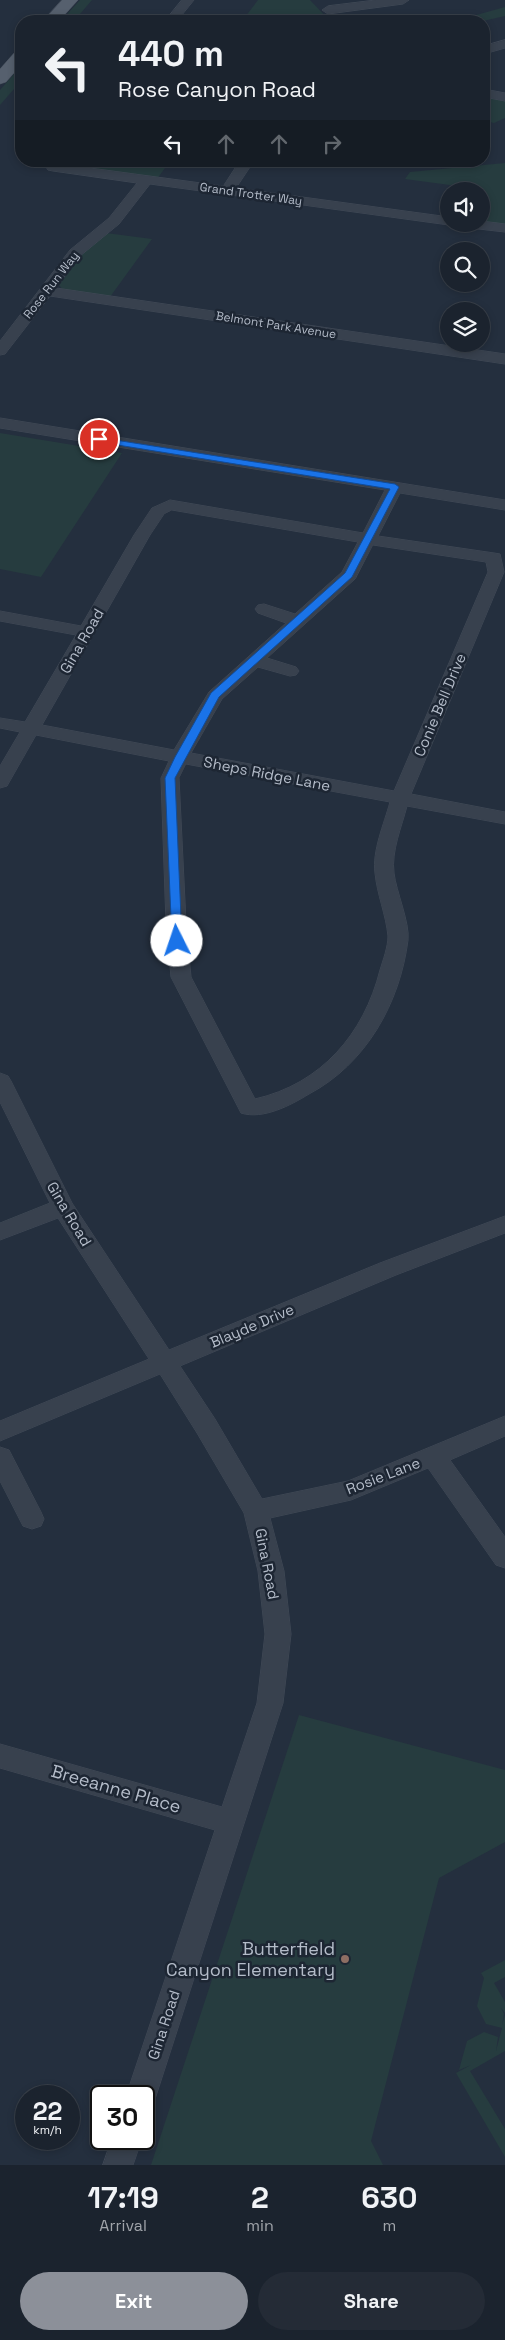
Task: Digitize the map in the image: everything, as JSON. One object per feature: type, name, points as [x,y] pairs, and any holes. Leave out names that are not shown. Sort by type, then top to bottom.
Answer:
[{"type":"main road","points":[[56,15],[70,0]]},
{"type":"main road","points":[[0,79],[15,62]]},
{"type":"street","points":[[176,15],[188,0]]},
{"type":"street","points":[[318,0],[333,15]]},
{"type":"street","points":[[328,10],[403,0]]},
{"type":"street","points":[[490,49],[503,46]]},
{"type":"street","points":[[490,94],[505,97]]},
{"type":"street","name":"Grand Trotter Way","points":[[72,167],[146,180],[440,220]]},
{"type":"street","points":[[227,191],[243,167]]},
{"type":"street","name":"Rose Run Way","points":[[0,351],[78,250],[118,217],[146,180]]},
{"type":"street","points":[[490,226],[505,228]]},
{"type":"street","name":"Belmont Park Avenue","points":[[46,290],[505,359]]},
{"type":"street","points":[[0,423],[505,506]]},
{"type":"street","points":[[180,757],[215,696],[349,575],[395,487]]},
{"type":"street","name":"Conie Bell Drive","points":[[170,505],[368,539],[494,558],[496,572],[400,798],[385,856],[384,871],[398,938],[384,995],[357,1045],[317,1082],[280,1101],[249,1108],[181,978],[176,922],[170,778],[180,757]]},
{"type":"street","name":"Gina Road","points":[[0,782],[153,519],[158,511],[170,505]]},
{"type":"street","points":[[264,609],[298,621]]},
{"type":"street","points":[[0,616],[88,632]]},
{"type":"street","points":[[255,660],[290,671]]},
{"type":"street","name":"Sheps Ridge Lane","points":[[0,723],[505,818]]},
{"type":"street","name":"Gina Road","points":[[0,1081],[63,1207],[206,1426],[256,1510],[271,1571],[278,1634],[270,1703],[145,2085]]},
{"type":"street","points":[[0,1232],[63,1207]]},
{"type":"street","name":"Blayde Drive","points":[[0,1431],[388,1269],[505,1224]]},
{"type":"street","name":"Rosie Lane","points":[[256,1510],[351,1490],[505,1426]]},
{"type":"street","points":[[0,1457],[32,1519]]},
{"type":"street","points":[[434,1457],[505,1557]]},
{"type":"street","name":"Breeanne Place","points":[[0,1756],[231,1822]]},
{"type":"street","points":[[118,2165],[123,2150]]},
{"type":"green space","points":[[80,0],[92,0],[79,15],[66,15]]},
{"type":"green space","points":[[258,0],[310,0],[324,15],[247,15]]},
{"type":"green space","points":[[505,7],[505,16],[490,19],[490,15],[476,15]]},
{"type":"green space","points":[[15,73],[15,88],[0,105],[0,90]]},
{"type":"green space","points":[[490,98],[505,101],[505,118],[494,123],[490,122]]},
{"type":"green space","points":[[505,163],[505,226],[490,224],[490,182],[440,182],[440,184],[405,179],[410,172],[463,167],[490,167],[490,164]]},
{"type":"green space","points":[[78,167],[166,167],[157,179]]},
{"type":"green space","points":[[106,233],[152,239],[110,297],[63,290],[59,285],[85,251]]},
{"type":"green space","points":[[0,433],[122,453],[41,577],[0,569]]},
{"type":"green space","name":"Butterfield Canyon Elementary","points":[[299,1715],[505,1770],[505,1842],[439,1878],[371,2141],[383,2165],[151,2165]]},
{"type":"green space","points":[[505,1960],[505,1977],[494,1983],[505,2002],[505,2013],[501,2008],[504,2014],[502,2025],[505,2015],[505,2051],[470,2071],[505,2129],[505,2157],[456,2073],[471,2065],[459,2070],[467,2041],[484,2032],[498,2037],[496,2051],[502,2028],[486,2024],[477,2006],[484,1978],[481,1973]]},
{"type":"place","name":"Butterfield Canyon Elementary","points":[[345,1959]]},
{"type":"route","points":[[99,439],[395,487],[349,575],[215,696],[180,757],[170,778],[177,941]]}]
